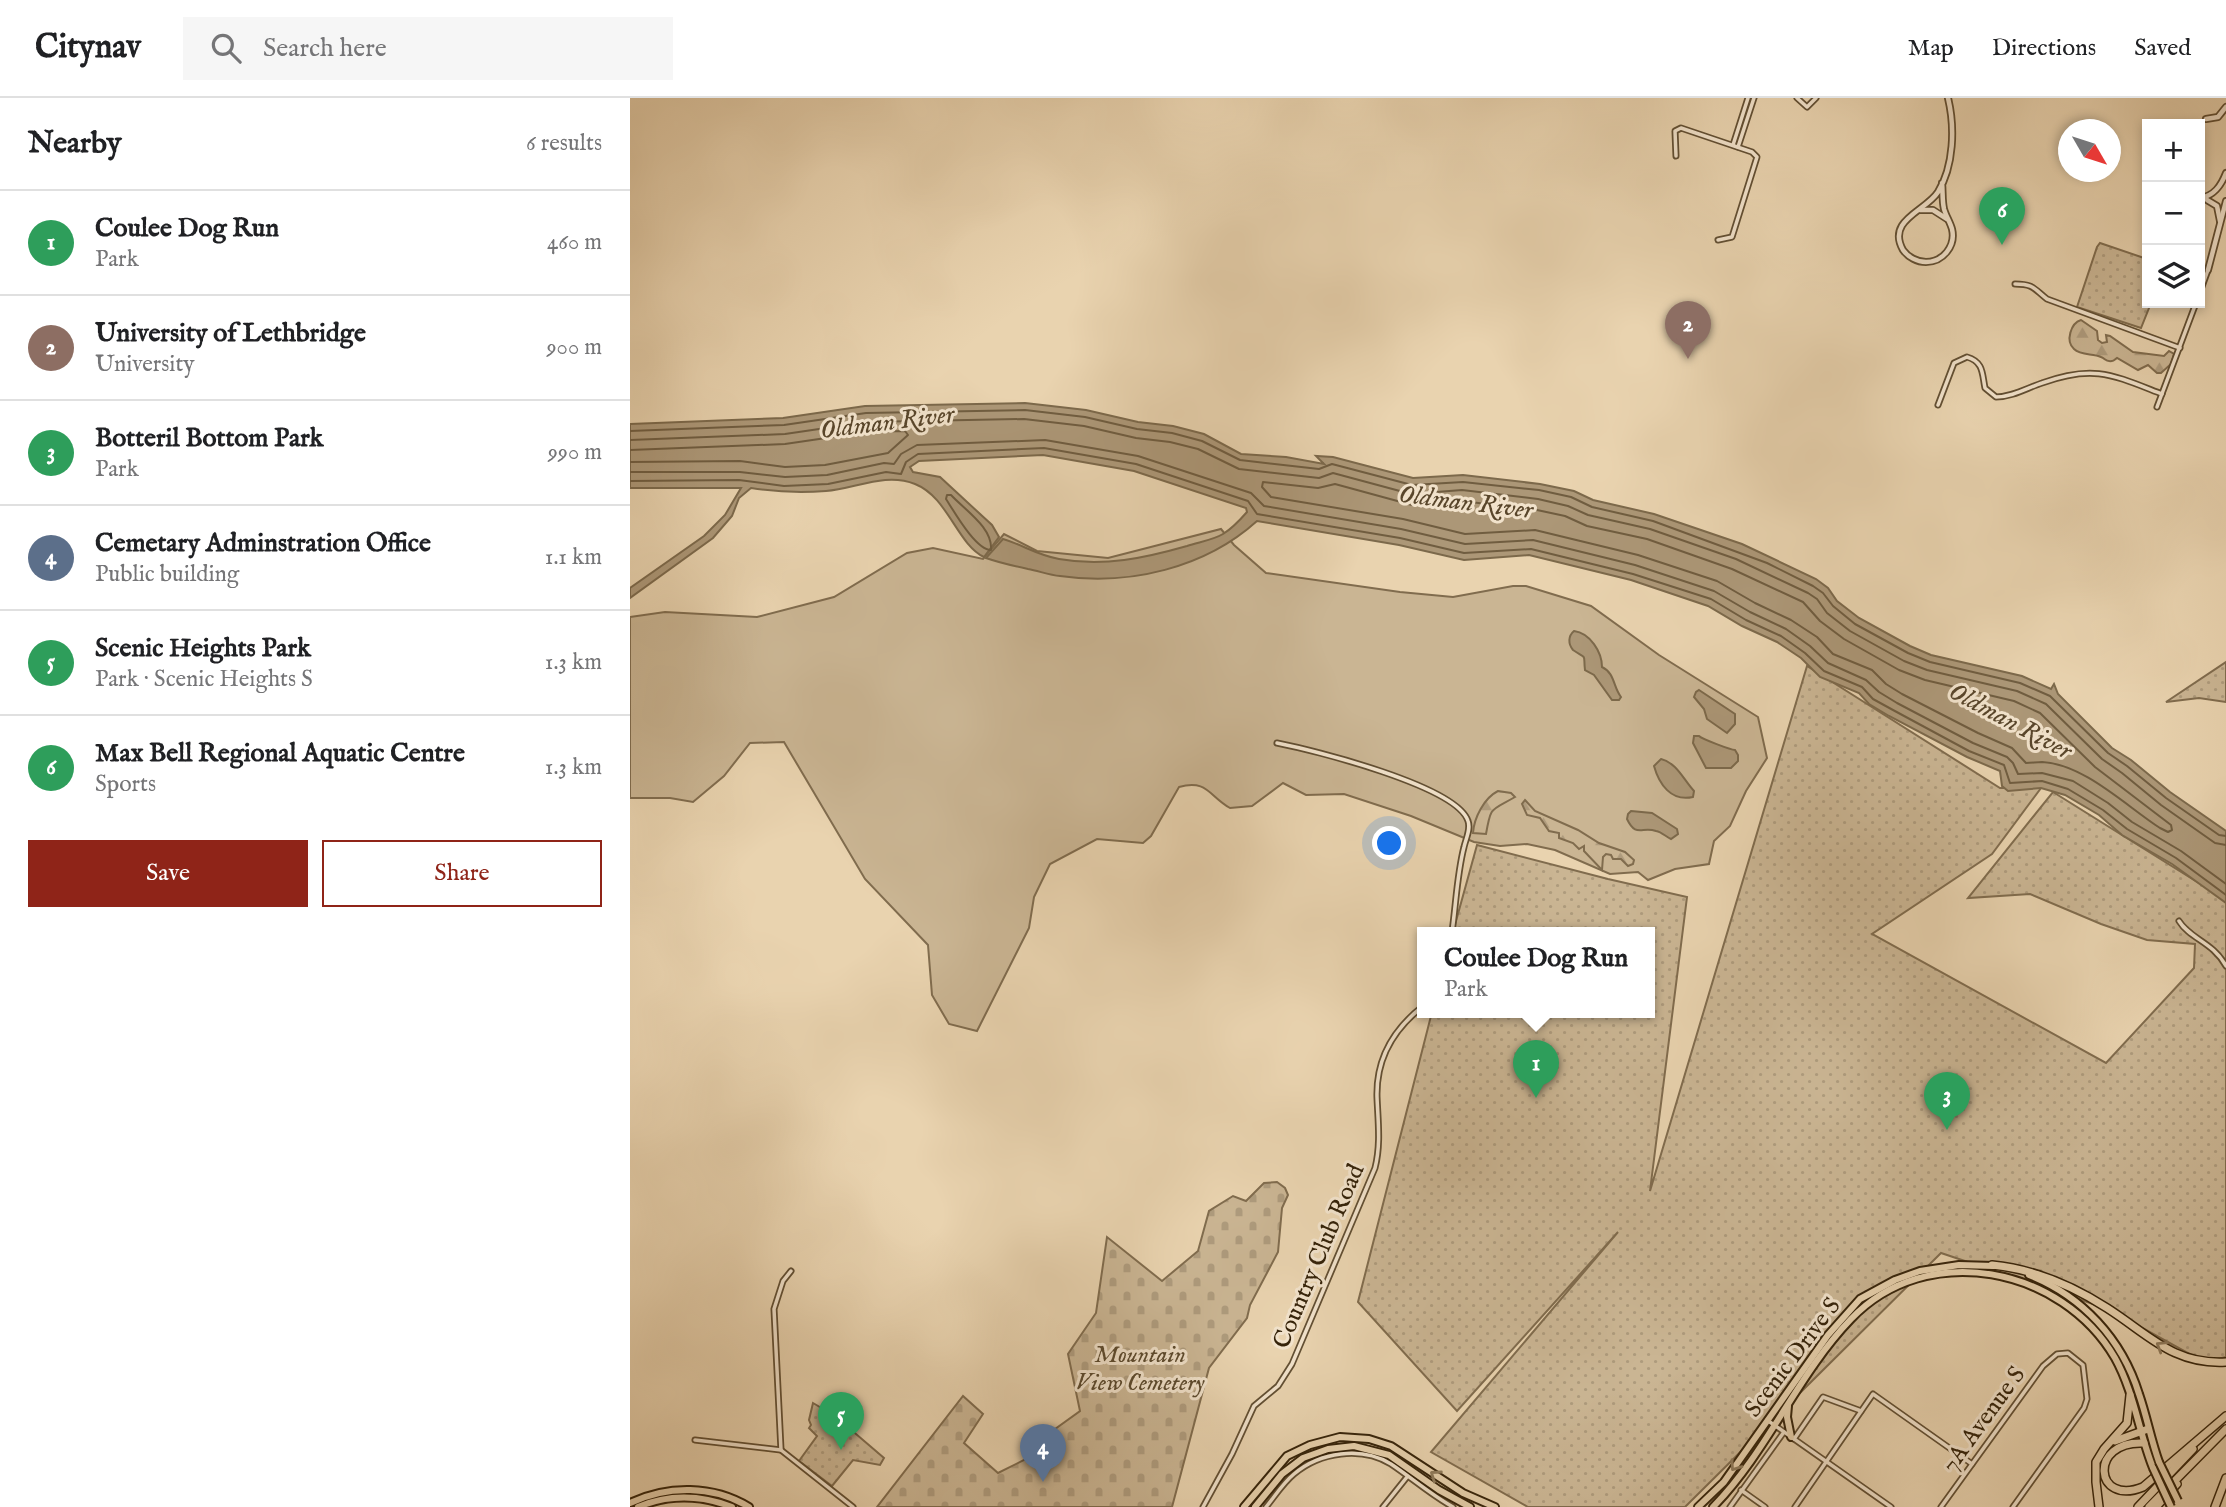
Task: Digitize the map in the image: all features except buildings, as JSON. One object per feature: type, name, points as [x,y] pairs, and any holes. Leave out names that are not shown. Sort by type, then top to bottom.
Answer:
[{"type":"highway","points":[[1992,1265],[2018,1268],[2083,1294],[2108,1308],[2163,1348],[2182,1357],[2204,1362],[2226,1362]]},
{"type":"highway","points":[[2099,1507],[2095,1471],[2099,1455],[2126,1423],[2130,1395]]},
{"type":"highway","points":[[2144,1443],[2128,1442],[2117,1448],[2104,1461],[2102,1471],[2106,1481],[2117,1491],[2133,1491],[2143,1487],[2226,1416]]},
{"type":"highway","points":[[2138,1507],[2226,1416]]},
{"type":"highway","points":[[2149,1507],[2226,1429]]},
{"type":"highway","points":[[2108,1444],[2144,1430]]},
{"type":"highway","points":[[2156,1507],[2214,1441]]},
{"type":"highway","points":[[2215,1507],[2226,1478]]},
{"type":"main road","name":"Scenic Drive S","points":[[1698,1507],[1724,1482],[1828,1335],[1860,1299],[1895,1280],[1920,1271],[1959,1265],[1992,1265],[2026,1274],[2054,1286],[2096,1319],[2124,1359],[2139,1394],[2144,1443],[2152,1468],[2171,1507]]},
{"type":"main road","name":"Scenic Drive S","points":[[1713,1507],[1735,1481],[1850,1319],[1869,1303],[1895,1288],[1943,1273],[1970,1272],[1993,1273],[2040,1288],[2072,1308],[2101,1338],[2116,1359],[2144,1430],[2180,1504]]},
{"type":"main road","points":[[1788,1404],[1787,1417],[1792,1438]]},
{"type":"main road","points":[[1244,1507],[1287,1457],[1310,1445],[1340,1437],[1369,1438],[1391,1446],[1450,1485],[1494,1507]]},
{"type":"main road","points":[[1255,1507],[1282,1474],[1303,1458],[1328,1449],[1354,1446],[1389,1455],[1439,1490],[1470,1507]]},
{"type":"main road","points":[[630,1503],[662,1492],[696,1490],[730,1497],[749,1507]]},
{"type":"main road","points":[[638,1507],[677,1497],[715,1501],[732,1507]]},
{"type":"street","points":[[1735,146],[1748,98]]},
{"type":"street","points":[[1735,146],[1754,98]]},
{"type":"street","points":[[1797,98],[1807,107],[1816,98]]},
{"type":"street","points":[[1942,183],[1944,208],[1953,238],[1948,250],[1934,261],[1920,262],[1907,254],[1900,239],[1904,221],[1933,199],[1942,183],[1952,142],[1952,118],[1948,98]]},
{"type":"street","points":[[2206,119],[2218,117],[2226,107]]},
{"type":"street","points":[[1676,156],[1674,134],[1681,128],[1752,152],[1757,160],[1732,237],[1718,240]]},
{"type":"street","points":[[2205,197],[2216,190],[2226,173]]},
{"type":"street","points":[[2207,200],[2217,206],[2220,226]]},
{"type":"street","points":[[2205,278],[2226,201]]},
{"type":"street","points":[[1913,212],[1933,210],[1948,220]]},
{"type":"street","points":[[2015,284],[2039,289],[2047,299],[2179,348]]},
{"type":"street","points":[[2157,407],[2194,308]]},
{"type":"street","points":[[1938,405],[1954,363],[1967,357],[1979,363],[1985,388],[1996,397],[2067,375],[2095,372],[2113,375],[2162,394]]},
{"type":"street","points":[[1277,743],[1390,774],[1436,794],[1458,808],[1466,817],[1469,829],[1462,856],[1453,927]]},
{"type":"street","points":[[2179,921],[2186,930],[2210,945],[2226,966]]},
{"type":"street","name":"Country Club Road","points":[[1203,1507],[1233,1454],[1254,1406],[1278,1386],[1292,1364],[1375,1168],[1380,1142],[1378,1086],[1387,1049],[1400,1026],[1417,1011]]},
{"type":"street","points":[[781,1450],[774,1309],[783,1281],[790,1271]]},
{"type":"street","name":"7A Avenue S","points":[[1941,1507],[2043,1366],[2057,1354],[2068,1353],[2081,1363],[2087,1394],[2084,1408],[2013,1507]]},
{"type":"street","points":[[1795,1507],[1873,1394],[1972,1464]]},
{"type":"street","points":[[1792,1438],[1823,1397],[1861,1411]]},
{"type":"street","points":[[1767,1420],[1891,1507]]},
{"type":"street","points":[[1730,1507],[1784,1433]]},
{"type":"street","points":[[695,1440],[781,1450],[853,1507]]},
{"type":"street","points":[[1266,1507],[1298,1471],[1315,1461],[1347,1454],[1370,1456],[1388,1463],[1454,1507]]},
{"type":"street","points":[[1383,1507],[1407,1477]]},
{"type":"street","points":[[1741,1490],[1765,1507]]},
{"type":"green space","points":[[2100,243],[2142,257],[2142,308],[2149,308],[2141,328],[2077,307]]},
{"type":"green space","points":[[2081,320],[2097,331],[2098,340],[2102,343],[2107,342],[2106,335],[2133,352],[2164,356],[2169,351],[2174,354],[2171,364],[2161,373],[2157,373],[2148,365],[2138,370],[2117,358],[2108,361],[2077,351],[2071,346],[2070,333],[2074,325]]},
{"type":"green space","points":[[1221,529],[1234,545],[1266,573],[1453,597],[1526,586],[1591,606],[1659,655],[1758,717],[1767,758],[1746,791],[1730,826],[1714,841],[1709,864],[1675,869],[1648,880],[1638,872],[1610,874],[1555,850],[1527,844],[1500,846],[1474,842],[1411,816],[1344,794],[1306,795],[1283,783],[1252,806],[1230,808],[1202,787],[1179,787],[1151,836],[1143,843],[1097,839],[1050,864],[1034,897],[1029,928],[977,1031],[949,1024],[932,995],[928,945],[865,879],[784,742],[750,743],[724,776],[693,802],[670,798],[630,798],[630,617],[665,612],[757,617],[834,597],[907,553],[933,548],[983,559],[1004,534],[1037,551],[1108,558]]},
{"type":"green space","points":[[2226,662],[2226,702],[2199,698],[2166,702]]},
{"type":"green space","points":[[1807,666],[2000,788],[2041,788],[1992,854],[1872,934],[2106,1063],[2194,968],[2195,944],[2147,940],[2030,894],[1968,898],[2053,792],[2226,900],[2226,1357],[2204,1362],[2108,1309],[1941,1253],[1685,1507],[1528,1507],[1431,1452],[1618,1232],[1457,1411],[1358,1302],[1430,1018],[1655,1018],[1655,927],[1454,927],[1477,845],[1687,897],[1650,1191]]},
{"type":"green space","points":[[1498,791],[1511,793],[1515,797],[1493,810],[1486,834],[1473,833],[1481,809],[1488,798]]},
{"type":"green space","points":[[1525,800],[1535,811],[1578,830],[1599,843],[1625,852],[1634,860],[1633,864],[1628,866],[1621,859],[1613,859],[1606,854],[1603,857],[1602,870],[1584,851],[1584,846],[1579,849],[1573,843],[1559,838],[1559,833],[1549,831],[1540,818],[1527,815],[1522,804]]},
{"type":"green space","name":"Mountain View Cemetery","points":[[1277,1182],[1285,1188],[1288,1195],[1282,1208],[1278,1252],[1250,1305],[1247,1318],[1209,1368],[1172,1507],[877,1507],[963,1396],[983,1414],[964,1443],[998,1473],[1026,1459],[1044,1437],[1080,1411],[1068,1354],[1096,1313],[1107,1237],[1162,1281],[1198,1251],[1209,1211],[1233,1196],[1246,1201],[1264,1183]]},
{"type":"green space","points":[[813,1403],[835,1416],[884,1458],[880,1465],[853,1460],[832,1486],[799,1461],[817,1436],[809,1428]]},
{"type":"water","name":"Oldman River","points":[[1025,403],[1086,410],[1138,422],[1173,426],[1204,434],[1241,454],[1286,457],[1324,464],[1316,456],[1333,457],[1413,478],[1463,475],[1540,484],[1654,514],[1742,544],[1816,579],[1828,588],[1837,601],[1859,618],[1910,646],[1931,655],[2022,676],[2051,689],[2054,684],[2058,694],[2112,748],[2226,831],[2226,903],[2172,864],[2122,835],[2099,815],[2065,795],[2041,788],[2008,791],[2002,786],[2000,771],[1967,757],[1889,716],[1869,704],[1859,693],[1820,677],[1801,658],[1777,642],[1708,606],[1631,580],[1529,555],[1464,560],[1399,545],[1257,521],[1214,551],[1190,562],[1139,575],[1113,578],[1060,576],[986,558],[1003,539],[1059,559],[1108,562],[1140,557],[1219,536],[1233,527],[1247,512],[1246,508],[1134,471],[1043,455],[919,461],[910,467],[913,472],[940,477],[992,525],[999,537],[984,557],[966,542],[936,499],[915,484],[881,480],[837,490],[807,492],[751,488],[739,498],[732,516],[713,538],[630,598],[630,588],[704,536],[725,515],[741,488],[630,488],[630,424],[783,418],[865,406]]},
{"type":"water","points":[[1574,631],[1585,635],[1594,644],[1602,667],[1612,676],[1621,697],[1619,700],[1612,700],[1594,675],[1585,670],[1584,657],[1570,645]]},
{"type":"water","points":[[1699,690],[1735,714],[1735,724],[1727,733],[1707,719],[1704,709],[1694,697]]},
{"type":"water","points":[[1694,736],[1735,750],[1738,761],[1731,768],[1706,768],[1693,743]]},
{"type":"water","points":[[1661,759],[1679,772],[1694,791],[1693,797],[1678,797],[1667,790],[1654,766]]},
{"type":"water","points":[[1631,811],[1652,813],[1677,829],[1678,834],[1671,839],[1651,830],[1636,830],[1627,819]]},
{"type":"place","name":"Max Bell Regional Aquatic Centre","points":[[2002,245]]},
{"type":"place","name":"University of Lethbridge","points":[[1688,359]]},
{"type":"place","name":"Coulee Dog Run","points":[[1536,1098]]},
{"type":"place","name":"Botteril Bottom Park","points":[[1947,1130]]},
{"type":"place","name":"Scenic Heights Park","points":[[841,1450]]},
{"type":"place","name":"Cemetary Adminstration Office","points":[[1043,1482]]}]
